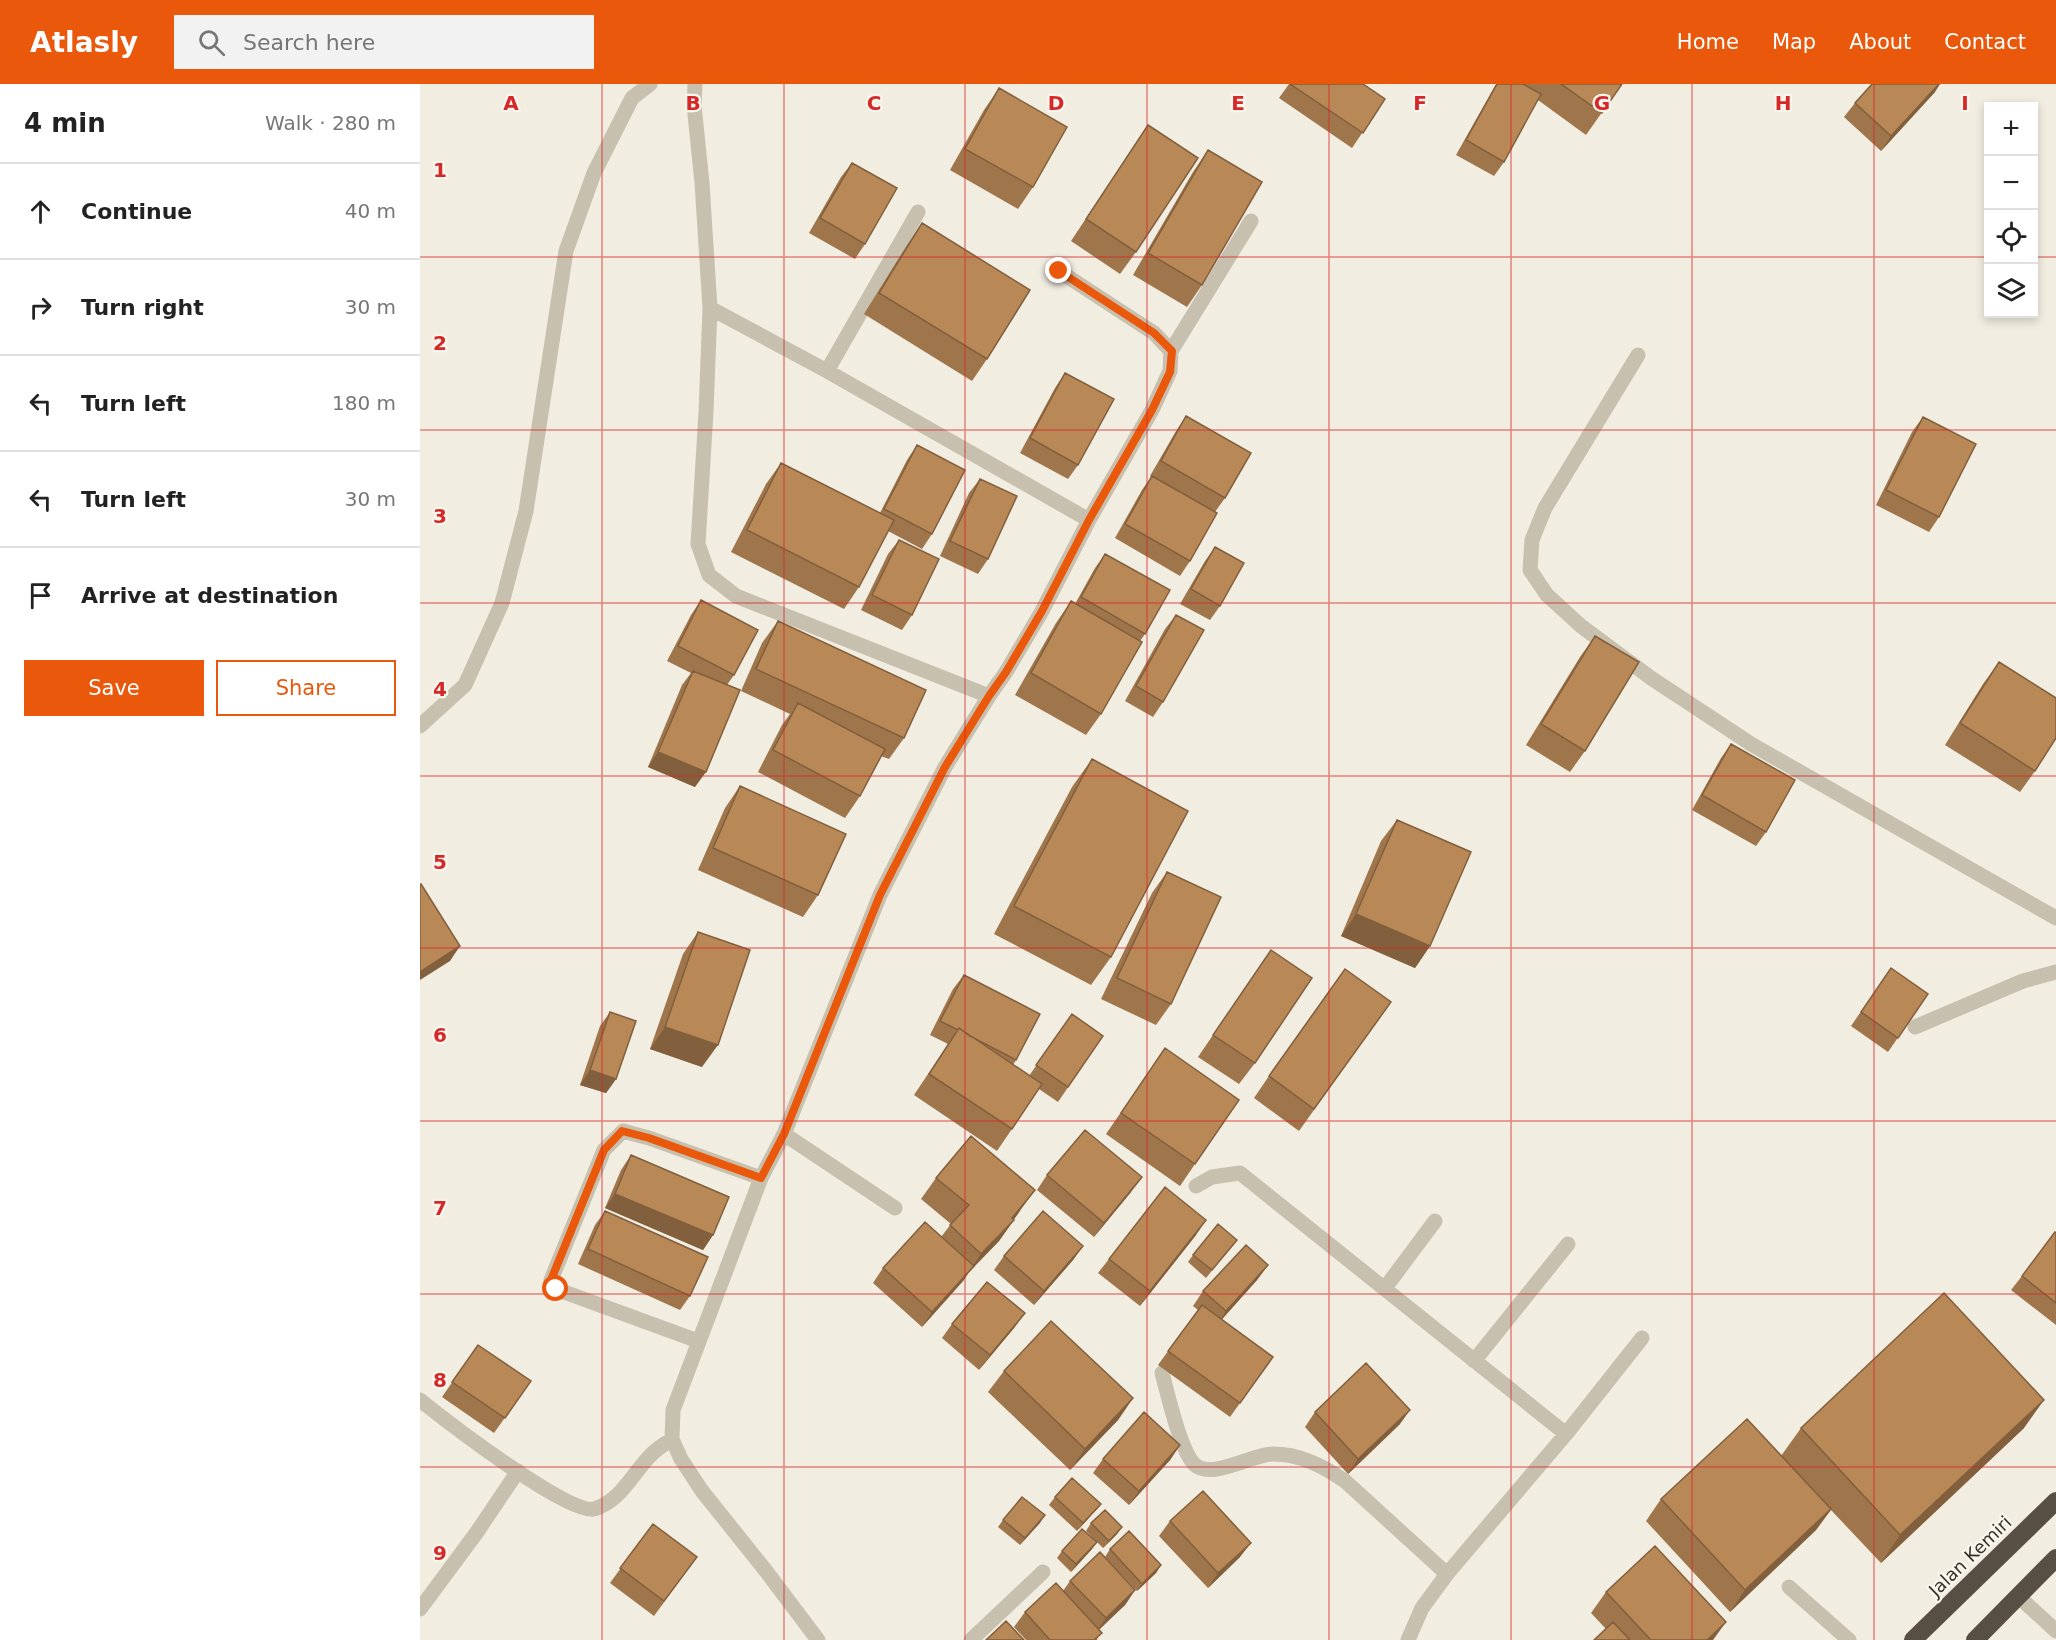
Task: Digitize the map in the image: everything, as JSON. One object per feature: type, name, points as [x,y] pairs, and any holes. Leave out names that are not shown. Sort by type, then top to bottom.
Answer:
[{"type":"highway","name":"Jalan Kemiri","points":[[1913,1640],[2056,1502]]},
{"type":"highway","points":[[1975,1640],[2056,1558]]},
{"type":"street","points":[[420,726],[465,685],[502,603],[526,511],[566,251],[603,154],[632,98],[650,84]]},
{"type":"street","points":[[695,84],[694,105],[702,183],[710,308],[698,544],[709,575],[736,596],[989,696]]},
{"type":"street","points":[[827,371],[918,212]]},
{"type":"street","points":[[818,1640],[702,1491],[681,1460],[672,1439],[673,1410],[761,1178],[784,1134],[880,895],[945,767],[1042,611],[1089,520],[1152,410],[1170,372],[1172,351],[1251,221]]},
{"type":"street","points":[[1059,271],[1154,333],[1172,351]]},
{"type":"street","points":[[710,308],[827,371],[1089,520]]},
{"type":"street","points":[[1638,356],[1545,508],[1532,540],[1530,570],[1547,596],[1581,626],[1651,678],[1751,744],[2056,918]]},
{"type":"street","points":[[1915,1027],[2023,981],[2056,972]]},
{"type":"street","points":[[698,1341],[556,1289],[551,1280],[604,1150],[622,1131],[649,1138],[761,1178]]},
{"type":"street","points":[[784,1134],[896,1208]]},
{"type":"street","points":[[1196,1186],[1212,1177],[1240,1173],[1566,1434]]},
{"type":"street","points":[[1385,1288],[1435,1221]]},
{"type":"street","points":[[1474,1361],[1569,1244]]},
{"type":"street","points":[[1408,1640],[1422,1608],[1447,1574],[1566,1434],[1642,1338]]},
{"type":"street","points":[[1162,1373],[1187,1452],[1195,1465],[1209,1470],[1221,1469],[1242,1460],[1270,1454],[1291,1456],[1312,1462],[1345,1481],[1447,1574]]},
{"type":"street","points":[[420,1400],[478,1445],[518,1471],[574,1506],[592,1509],[610,1502],[651,1455],[672,1439]]},
{"type":"street","points":[[420,1608],[477,1532],[518,1471]]},
{"type":"street","points":[[971,1640],[1043,1572]]},
{"type":"street","points":[[1789,1587],[1849,1640]]},
{"type":"street","points":[[2019,1596],[2056,1631]]},
{"type":"building","points":[[1290,84],[1363,84],[1385,99],[1363,133]]},
{"type":"building","points":[[1497,84],[1523,84],[1541,94],[1504,162],[1466,140]]},
{"type":"building","points":[[1561,84],[1622,84],[1602,113]]},
{"type":"building","points":[[1872,84],[1939,84],[1891,136],[1855,103]]},
{"type":"building","points":[[999,88],[1067,127],[1033,187],[965,149]]},
{"type":"building","points":[[1148,125],[1198,158],[1136,252],[1086,219]]},
{"type":"building","points":[[1208,150],[1262,182],[1202,285],[1148,253]]},
{"type":"building","points":[[852,163],[897,188],[865,244],[820,218]]},
{"type":"building","points":[[922,223],[1030,290],[987,359],[879,293]]},
{"type":"building","points":[[1065,373],[1114,399],[1078,465],[1030,438]]},
{"type":"building","points":[[1186,416],[1251,453],[1225,498],[1161,461]]},
{"type":"building","points":[[1923,417],[1976,444],[1939,517],[1886,490]]},
{"type":"building","points":[[917,445],[965,470],[932,534],[884,509]]},
{"type":"building","points":[[781,463],[894,520],[859,587],[747,530]]},
{"type":"building","points":[[1152,476],[1217,513],[1190,561],[1125,524]]},
{"type":"building","points":[[980,479],[1017,496],[988,559],[950,541]]},
{"type":"building","points":[[899,540],[939,559],[912,615],[872,595]]},
{"type":"building","points":[[1215,547],[1244,563],[1220,606],[1191,589]]},
{"type":"building","points":[[1105,554],[1170,590],[1145,634],[1081,597]]},
{"type":"building","points":[[701,600],[758,630],[734,675],[678,646]]},
{"type":"building","points":[[1071,601],[1142,642],[1101,714],[1031,673]]},
{"type":"building","points":[[1176,615],[1204,630],[1163,702],[1136,686]]},
{"type":"building","points":[[778,621],[926,690],[904,738],[756,669]]},
{"type":"building","points":[[1595,636],[1639,662],[1585,751],[1541,724]]},
{"type":"building","points":[[1999,662],[2056,698],[2056,738],[2035,771],[1960,723]]},
{"type":"building","points":[[693,671],[740,690],[706,772],[658,752]]},
{"type":"building","points":[[798,703],[885,749],[860,796],[773,750]]},
{"type":"building","points":[[1731,744],[1795,780],[1766,832],[1702,795]]},
{"type":"building","points":[[1092,759],[1188,811],[1111,957],[1014,906]]},
{"type":"building","points":[[740,786],[846,834],[818,895],[713,848]]},
{"type":"building","points":[[1397,820],[1471,852],[1430,946],[1356,914]]},
{"type":"building","points":[[1167,872],[1221,897],[1171,1004],[1117,978]]},
{"type":"building","points":[[420,885],[460,946],[420,972]]},
{"type":"building","points":[[698,932],[750,950],[718,1045],[665,1027]]},
{"type":"building","points":[[1271,950],[1312,978],[1255,1063],[1213,1035]]},
{"type":"building","points":[[1891,968],[1928,994],[1898,1038],[1861,1012]]},
{"type":"building","points":[[1345,969],[1391,1002],[1314,1109],[1269,1076]]},
{"type":"building","points":[[964,975],[1040,1014],[1016,1060],[959,1028],[958,1030],[940,1021]]},
{"type":"building","points":[[610,1012],[636,1021],[616,1079],[590,1070]]},
{"type":"building","points":[[1072,1014],[1103,1036],[1068,1087],[1036,1065]]},
{"type":"building","points":[[959,1028],[1042,1084],[1012,1129],[929,1074]]},
{"type":"building","points":[[1165,1048],[1239,1100],[1195,1164],[1121,1113]]},
{"type":"building","points":[[1085,1130],[1142,1177],[1104,1223],[1047,1175]]},
{"type":"building","points":[[971,1136],[1035,1190],[1012,1218],[1014,1220],[981,1254],[950,1225],[969,1205],[936,1178]]},
{"type":"building","points":[[631,1155],[729,1197],[713,1235],[615,1194]]},
{"type":"building","points":[[1165,1187],[1206,1220],[1150,1291],[1109,1259]]},
{"type":"building","points":[[605,1211],[708,1257],[690,1296],[588,1249]]},
{"type":"building","points":[[1043,1211],[1083,1246],[1044,1291],[1004,1256]]},
{"type":"building","points":[[925,1222],[974,1266],[932,1312],[883,1268]]},
{"type":"building","points":[[1218,1224],[1237,1240],[1212,1270],[1193,1255]]},
{"type":"building","points":[[2056,1233],[2056,1303],[2022,1276]]},
{"type":"building","points":[[1246,1245],[1268,1265],[1226,1311],[1203,1291]]},
{"type":"building","points":[[987,1282],[1025,1313],[990,1355],[952,1324]]},
{"type":"building","points":[[1944,1293],[2044,1400],[1900,1535],[1801,1428]]},
{"type":"building","points":[[1202,1305],[1273,1357],[1240,1403],[1168,1351]]},
{"type":"building","points":[[1051,1321],[1133,1398],[1085,1449],[1004,1371]]},
{"type":"building","points":[[478,1345],[531,1381],[505,1418],[452,1382]]},
{"type":"building","points":[[1366,1363],[1410,1410],[1358,1459],[1315,1412]]},
{"type":"building","points":[[1144,1412],[1180,1445],[1139,1491],[1103,1459]]},
{"type":"building","points":[[1747,1419],[1831,1509],[1745,1590],[1661,1499]]},
{"type":"building","points":[[1072,1478],[1101,1504],[1083,1523],[1055,1497]]},
{"type":"building","points":[[1203,1491],[1251,1543],[1218,1573],[1170,1521]]},
{"type":"building","points":[[1022,1497],[1045,1515],[1025,1538],[1003,1520]]},
{"type":"building","points":[[1105,1510],[1122,1527],[1109,1541],[1091,1523]]},
{"type":"building","points":[[653,1524],[697,1557],[664,1601],[620,1568]]},
{"type":"building","points":[[1082,1529],[1097,1542],[1076,1564],[1062,1551]]},
{"type":"building","points":[[1129,1531],[1161,1565],[1142,1584],[1110,1549]]},
{"type":"building","points":[[1655,1546],[1726,1622],[1707,1640],[1651,1640],[1606,1592]]},
{"type":"building","points":[[1100,1552],[1135,1590],[1106,1618],[1070,1581]]},
{"type":"building","points":[[1056,1583],[1102,1633],[1094,1640],[1050,1640],[1025,1612]]},
{"type":"building","points":[[1006,1621],[1024,1640],[986,1640]]},
{"type":"building","points":[[1613,1622],[1630,1640],[1594,1640]]},
{"type":"route","points":[[556,1289],[551,1280],[604,1150],[622,1131],[649,1138],[761,1178],[784,1134],[794,1104],[880,895],[945,767],[1042,611],[1089,520],[1152,410],[1170,372],[1172,351],[1154,333],[1059,271]]}]
